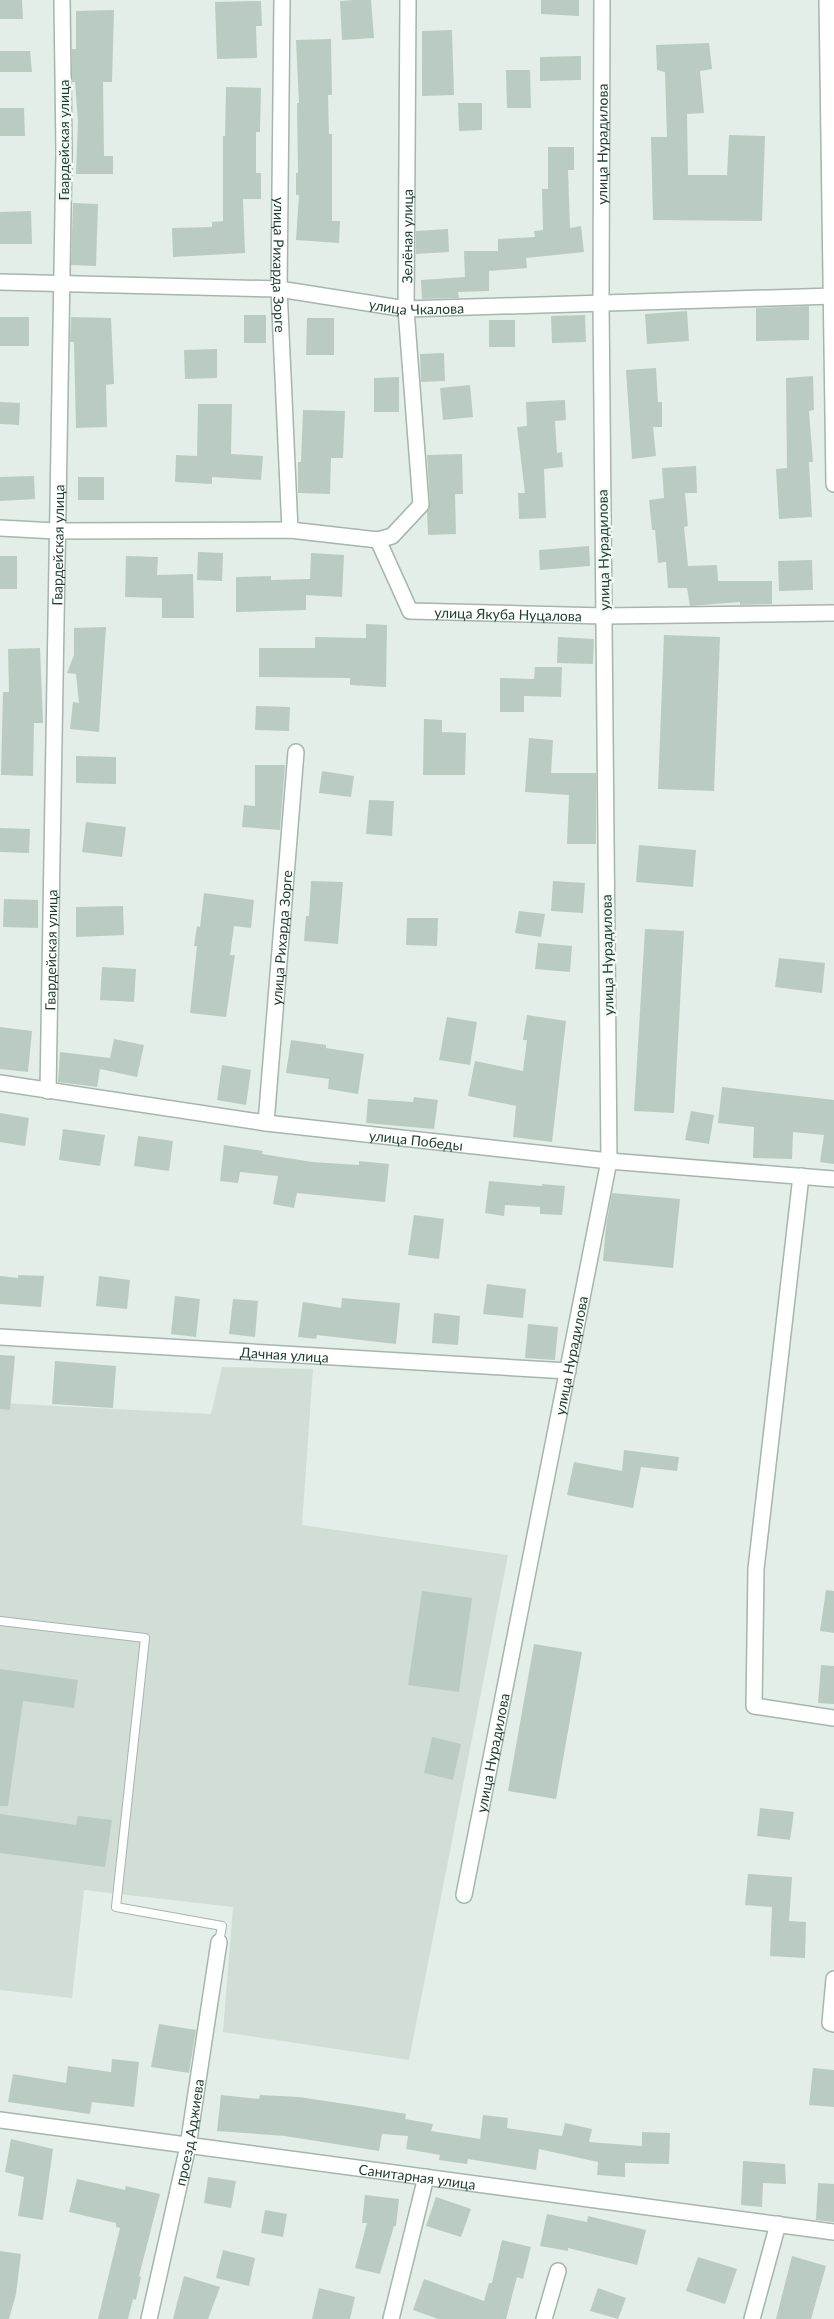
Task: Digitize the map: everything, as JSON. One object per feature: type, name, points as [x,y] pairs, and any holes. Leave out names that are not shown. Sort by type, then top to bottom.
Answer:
[{"type":"street","name":"Гвардейская улица","points":[[48,1090],[56,531],[62,283],[62,0]]},
{"type":"street","name":"улица Рихарда Зорге","points":[[282,0],[279,289],[290,530]]},
{"type":"street","name":"Зелёная улица","points":[[378,540],[392,536],[421,505],[406,308],[408,0]]},
{"type":"street","name":"улица Нурадилова","points":[[464,1895],[609,1161],[601,302],[602,0]]},
{"type":"street","points":[[827,0],[833,296],[834,484]]},
{"type":"street","name":"улица Чкалова","points":[[0,282],[279,289],[406,308],[833,296]]},
{"type":"street","points":[[0,528],[56,531],[290,530],[378,540]]},
{"type":"street","name":"улица Якуба Нуцалова","points":[[378,540],[410,612],[604,616],[834,613]]},
{"type":"street","name":"улица Рихарда Зорге","points":[[266,1123],[296,752]]},
{"type":"street","name":"улица Победы","points":[[0,1083],[266,1123],[609,1161],[834,1179]]},
{"type":"street","points":[[801,1176],[756,1569],[754,1706],[834,1718]]},
{"type":"street","name":"Дачная улица","points":[[0,1337],[568,1371]]},
{"type":"street","name":"проезд Аджиева","points":[[150,2319],[188,2146],[219,1942]]},
{"type":"street","points":[[834,1979],[830,2023],[834,2024]]},
{"type":"street","name":"Санитарная улица","points":[[0,2120],[834,2232]]},
{"type":"street","points":[[391,2319],[426,2177]]},
{"type":"street","points":[[752,2319],[778,2224]]},
{"type":"street","points":[[544,2319],[558,2271]]},
{"type":"lane","points":[[0,1621],[145,1638],[116,1907],[222,1926],[219,1942]]},
{"type":"shaded area","points":[[222,1367],[313,1369],[302,1525],[508,1555],[409,2060],[223,2032],[233,1907],[84,1890],[72,1998],[0,1990],[0,1403],[211,1414]]},
{"type":"building","points":[[0,0],[22,0],[23,19],[0,19]]},
{"type":"building","points":[[371,0],[374,38],[342,40],[340,1]]},
{"type":"building","points":[[541,0],[579,0],[579,16],[541,14]]},
{"type":"building","points":[[261,1],[262,26],[256,26],[257,58],[217,59],[215,2]]},
{"type":"building","points":[[114,10],[112,82],[103,82],[104,156],[113,156],[113,174],[76,174],[78,122],[75,82],[72,82],[72,49],[76,49],[76,11]]},
{"type":"building","points":[[452,30],[454,95],[422,96],[422,31]]},
{"type":"building","points":[[331,39],[332,95],[328,95],[329,134],[332,134],[332,221],[340,221],[339,243],[296,240],[299,195],[296,195],[296,173],[298,173],[297,103],[299,103],[296,40]]},
{"type":"building","points":[[709,43],[712,69],[700,71],[704,113],[687,114],[688,175],[727,175],[729,135],[765,136],[762,221],[653,220],[651,137],[667,137],[665,72],[657,70],[656,45]]},
{"type":"building","points":[[0,51],[30,51],[32,72],[0,72]]},
{"type":"building","points":[[581,56],[581,80],[540,81],[540,57]]},
{"type":"building","points":[[506,70],[530,70],[531,108],[507,108]]},
{"type":"building","points":[[226,87],[261,88],[260,132],[256,132],[256,173],[261,173],[261,199],[243,199],[245,253],[173,257],[172,228],[212,227],[212,222],[223,221],[223,136],[225,136]]},
{"type":"building","points":[[458,103],[482,103],[482,130],[459,131]]},
{"type":"building","points":[[0,108],[24,108],[25,136],[0,136]]},
{"type":"building","points":[[548,147],[574,147],[574,170],[568,170],[570,228],[581,226],[584,252],[526,258],[527,268],[489,271],[489,291],[458,292],[459,298],[422,299],[421,280],[465,277],[464,251],[498,251],[498,239],[535,237],[534,231],[543,230],[542,189],[548,189]]},
{"type":"building","points":[[73,203],[98,204],[96,266],[71,265]]},
{"type":"building","points":[[31,211],[32,244],[0,244],[0,212]]},
{"type":"building","points":[[448,229],[449,252],[416,254],[416,231]]},
{"type":"building","points":[[809,306],[809,340],[756,341],[756,308]]},
{"type":"building","points":[[687,311],[689,341],[647,344],[645,314]]},
{"type":"building","points":[[244,315],[266,315],[266,343],[244,343]]},
{"type":"building","points":[[585,315],[586,342],[552,343],[551,316]]},
{"type":"building","points":[[0,317],[29,317],[29,346],[0,346]]},
{"type":"building","points":[[71,317],[111,318],[114,384],[106,385],[107,427],[76,428],[74,342],[70,342]]},
{"type":"building","points":[[307,318],[334,318],[334,355],[306,355]]},
{"type":"building","points":[[489,320],[515,320],[515,347],[489,347]]},
{"type":"building","points":[[217,349],[217,378],[185,379],[184,350]]},
{"type":"building","points":[[444,353],[445,381],[421,382],[420,354]]},
{"type":"building","points":[[656,368],[658,402],[662,402],[662,427],[653,427],[656,456],[632,459],[626,370]]},
{"type":"building","points":[[813,376],[814,410],[809,411],[813,462],[809,462],[812,517],[779,519],[776,469],[787,468],[786,378]]},
{"type":"building","points":[[399,377],[399,412],[374,412],[374,378]]},
{"type":"building","points":[[470,385],[473,417],[443,420],[440,388]]},
{"type":"building","points":[[565,400],[566,420],[555,421],[557,453],[562,452],[563,467],[544,469],[546,518],[519,519],[518,493],[525,493],[517,427],[527,426],[526,402]]},
{"type":"building","points":[[0,402],[20,403],[19,425],[0,424]]},
{"type":"building","points":[[198,404],[232,404],[231,454],[263,456],[261,480],[212,477],[212,484],[175,482],[176,455],[197,456]]},
{"type":"building","points":[[303,410],[345,411],[343,458],[331,458],[330,494],[298,493],[298,462],[301,462]]},
{"type":"building","points":[[462,454],[463,494],[455,494],[456,534],[428,535],[427,512],[430,504],[427,455]]},
{"type":"building","points":[[696,466],[697,493],[685,493],[688,526],[684,527],[688,566],[717,565],[718,581],[772,581],[772,604],[740,605],[740,602],[690,606],[687,588],[668,588],[666,562],[658,563],[655,530],[652,530],[649,500],[664,498],[662,468]]},
{"type":"building","points":[[34,476],[35,499],[0,501],[0,477]]},
{"type":"building","points":[[78,477],[104,477],[104,500],[78,500]]},
{"type":"building","points":[[589,546],[590,566],[540,570],[539,550]]},
{"type":"building","points":[[198,552],[223,553],[222,581],[197,580]]},
{"type":"building","points":[[311,553],[344,555],[342,597],[306,595],[306,610],[236,612],[236,577],[271,576],[271,580],[310,579]]},
{"type":"building","points":[[0,556],[17,556],[17,589],[0,589]]},
{"type":"building","points":[[126,556],[158,557],[157,575],[193,574],[194,618],[162,618],[162,598],[125,597]]},
{"type":"building","points":[[812,560],[813,590],[779,591],[778,561]]},
{"type":"building","points":[[366,624],[387,625],[386,687],[350,685],[350,678],[259,677],[259,648],[315,648],[315,637],[366,638]]},
{"type":"building","points":[[106,627],[99,732],[70,729],[73,702],[79,703],[76,674],[67,673],[74,655],[74,628]]},
{"type":"building","points":[[664,635],[720,637],[714,791],[658,789]]},
{"type":"building","points":[[558,637],[594,639],[593,664],[557,663]]},
{"type":"building","points":[[40,648],[43,723],[34,723],[33,776],[1,775],[3,692],[9,692],[8,649]]},
{"type":"building","points":[[535,667],[562,667],[561,697],[524,696],[524,712],[500,712],[500,678],[534,679]]},
{"type":"building","points":[[256,706],[290,707],[289,731],[255,730]]},
{"type":"building","points":[[424,719],[442,720],[442,732],[466,733],[465,775],[423,775]]},
{"type":"building","points":[[529,738],[553,740],[551,773],[596,773],[596,844],[567,844],[569,795],[525,792]]},
{"type":"building","points":[[76,756],[116,757],[116,784],[76,783]]},
{"type":"building","points":[[255,765],[285,765],[280,830],[242,827],[244,805],[255,806]]},
{"type":"building","points":[[322,771],[354,776],[351,797],[319,793]]},
{"type":"building","points":[[369,800],[394,801],[392,836],[366,834]]},
{"type":"building","points":[[86,822],[126,827],[122,857],[82,852]]},
{"type":"building","points":[[0,828],[30,829],[29,853],[0,852]]},
{"type":"building","points":[[639,845],[696,850],[693,887],[636,882]]},
{"type":"building","points":[[311,881],[343,882],[338,944],[304,941],[306,916],[309,916]]},
{"type":"building","points":[[553,881],[585,883],[583,913],[551,911]]},
{"type":"building","points":[[204,893],[254,900],[251,928],[234,926],[230,955],[235,955],[226,1017],[190,1013],[197,946],[194,946],[197,926],[200,927]]},
{"type":"building","points":[[4,899],[38,900],[38,928],[3,927]]},
{"type":"building","points":[[123,906],[124,935],[76,937],[76,907]]},
{"type":"building","points":[[519,911],[545,914],[541,937],[515,933]]},
{"type":"building","points":[[407,918],[438,918],[437,946],[406,945]]},
{"type":"building","points":[[645,929],[684,931],[674,1113],[634,1111]]},
{"type":"building","points":[[538,943],[572,946],[570,972],[535,969]]},
{"type":"building","points":[[779,958],[825,963],[822,993],[775,987]]},
{"type":"building","points":[[102,967],[136,969],[134,1002],[100,1000]]},
{"type":"building","points":[[527,1015],[566,1021],[552,1142],[513,1137],[516,1106],[468,1096],[475,1061],[523,1071],[527,1040],[523,1040]]},
{"type":"building","points":[[447,1017],[477,1022],[470,1065],[439,1060]]},
{"type":"building","points":[[0,1027],[32,1031],[28,1072],[0,1069]]},
{"type":"building","points":[[114,1039],[144,1045],[137,1077],[100,1069],[97,1087],[58,1082],[60,1052],[110,1058]]},
{"type":"building","points":[[291,1040],[326,1045],[326,1048],[364,1054],[358,1094],[328,1089],[329,1079],[286,1073]]},
{"type":"building","points":[[222,1065],[251,1070],[246,1105],[217,1100]]},
{"type":"building","points":[[722,1087],[834,1100],[834,1164],[820,1162],[824,1135],[793,1132],[792,1159],[753,1158],[754,1127],[718,1123]]},
{"type":"building","points":[[414,1097],[438,1100],[434,1129],[366,1123],[368,1099],[413,1102]]},
{"type":"building","points":[[691,1111],[714,1115],[709,1144],[685,1140]]},
{"type":"building","points":[[0,1113],[29,1118],[25,1146],[0,1142]]},
{"type":"building","points":[[63,1129],[105,1135],[100,1166],[59,1160]]},
{"type":"building","points":[[138,1136],[173,1141],[169,1171],[134,1166]]},
{"type":"building","points":[[224,1145],[263,1151],[262,1154],[312,1162],[359,1165],[359,1161],[389,1164],[385,1202],[297,1193],[294,1208],[273,1204],[278,1176],[240,1172],[238,1183],[220,1181]]},
{"type":"building","points":[[489,1181],[542,1186],[542,1184],[565,1186],[562,1215],[540,1214],[540,1207],[505,1205],[504,1216],[485,1213]]},
{"type":"building","points":[[612,1193],[680,1199],[673,1268],[603,1261],[606,1226]]},
{"type":"building","points":[[414,1215],[444,1219],[439,1259],[408,1255]]},
{"type":"building","points":[[18,1275],[44,1276],[41,1307],[0,1304],[0,1276],[18,1278]]},
{"type":"building","points":[[99,1276],[130,1280],[127,1309],[96,1306]]},
{"type":"building","points":[[487,1284],[526,1289],[523,1318],[483,1314]]},
{"type":"building","points":[[175,1296],[200,1299],[196,1337],[171,1334]]},
{"type":"building","points":[[342,1298],[400,1303],[396,1344],[317,1335],[316,1339],[298,1337],[303,1302],[341,1308]]},
{"type":"building","points":[[233,1299],[258,1301],[255,1337],[229,1334]]},
{"type":"building","points":[[434,1313],[460,1316],[458,1345],[432,1343]]},
{"type":"building","points":[[528,1324],[558,1327],[555,1360],[525,1358]]},
{"type":"building","points":[[0,1355],[15,1356],[10,1410],[0,1409]]},
{"type":"building","points":[[55,1361],[116,1366],[113,1408],[52,1404]]},
{"type":"building","points":[[624,1450],[679,1457],[677,1471],[641,1467],[633,1508],[567,1495],[574,1462],[622,1471]]},
{"type":"building","points":[[826,1590],[834,1591],[834,1633],[820,1631]]},
{"type":"building","points":[[422,1591],[472,1598],[459,1692],[408,1685]]},
{"type":"building","points":[[534,1644],[582,1652],[556,1799],[508,1791]]},
{"type":"building","points":[[821,1665],[834,1666],[834,1704],[818,1703]]},
{"type":"building","points":[[0,1669],[78,1680],[74,1708],[23,1701],[8,1806],[0,1806]]},
{"type":"building","points":[[432,1737],[461,1744],[453,1780],[424,1773]]},
{"type":"building","points":[[760,1808],[794,1812],[790,1840],[757,1836]]},
{"type":"building","points":[[0,1814],[76,1825],[78,1816],[112,1820],[105,1867],[0,1853]]},
{"type":"building","points":[[748,1874],[792,1877],[789,1921],[806,1922],[805,1958],[770,1956],[772,1907],[745,1905]]},
{"type":"building","points":[[159,2024],[196,2030],[189,2073],[151,2067]]},
{"type":"building","points":[[112,2059],[139,2062],[134,2107],[92,2102],[90,2114],[8,2102],[13,2074],[66,2083],[68,2066],[111,2072]]},
{"type":"building","points":[[813,2068],[834,2070],[834,2107],[809,2105]]},
{"type":"building","points":[[221,2095],[259,2099],[260,2095],[299,2097],[359,2106],[406,2114],[405,2119],[433,2124],[431,2131],[480,2139],[483,2115],[508,2118],[507,2128],[562,2136],[565,2123],[592,2129],[589,2142],[642,2146],[642,2132],[670,2133],[669,2164],[625,2163],[625,2177],[597,2175],[598,2162],[539,2149],[536,2170],[468,2159],[467,2164],[439,2160],[440,2155],[406,2149],[408,2136],[382,2134],[379,2151],[285,2136],[217,2131]]},
{"type":"building","points":[[11,2139],[53,2149],[43,2220],[18,2216],[24,2177],[5,2172]]},
{"type":"building","points":[[743,2161],[785,2164],[786,2184],[763,2183],[762,2207],[741,2205]]},
{"type":"building","points":[[208,2177],[236,2181],[231,2208],[204,2203]]},
{"type":"building","points":[[77,2179],[125,2190],[126,2186],[160,2194],[139,2276],[141,2277],[136,2300],[133,2299],[128,2319],[98,2319],[120,2228],[116,2227],[116,2223],[69,2212]]},
{"type":"building","points":[[818,2183],[834,2184],[834,2222],[816,2220]]},
{"type":"building","points":[[365,2195],[399,2199],[396,2226],[394,2226],[380,2274],[355,2268],[367,2223],[362,2223]]},
{"type":"building","points":[[436,2197],[471,2209],[461,2237],[426,2226]]},
{"type":"building","points":[[265,2210],[287,2214],[283,2237],[261,2233]]},
{"type":"building","points":[[547,2214],[587,2222],[588,2216],[646,2230],[637,2265],[568,2248],[568,2251],[540,2246]]},
{"type":"building","points":[[502,2240],[531,2247],[523,2279],[517,2277],[506,2319],[438,2319],[413,2310],[424,2279],[484,2301],[489,2283],[492,2283]]},
{"type":"building","points":[[223,2250],[255,2258],[249,2286],[216,2278]]},
{"type":"building","points":[[0,2251],[21,2254],[16,2294],[9,2319],[0,2319]]},
{"type":"building","points":[[792,2256],[826,2266],[811,2319],[776,2319]]},
{"type":"building","points":[[698,2257],[737,2269],[725,2304],[686,2291]]},
{"type":"building","points":[[184,2276],[220,2287],[208,2319],[173,2319]]},
{"type":"building","points":[[319,2288],[355,2297],[350,2319],[312,2319]]},
{"type":"building","points":[[598,2288],[626,2298],[618,2319],[590,2311]]}]
